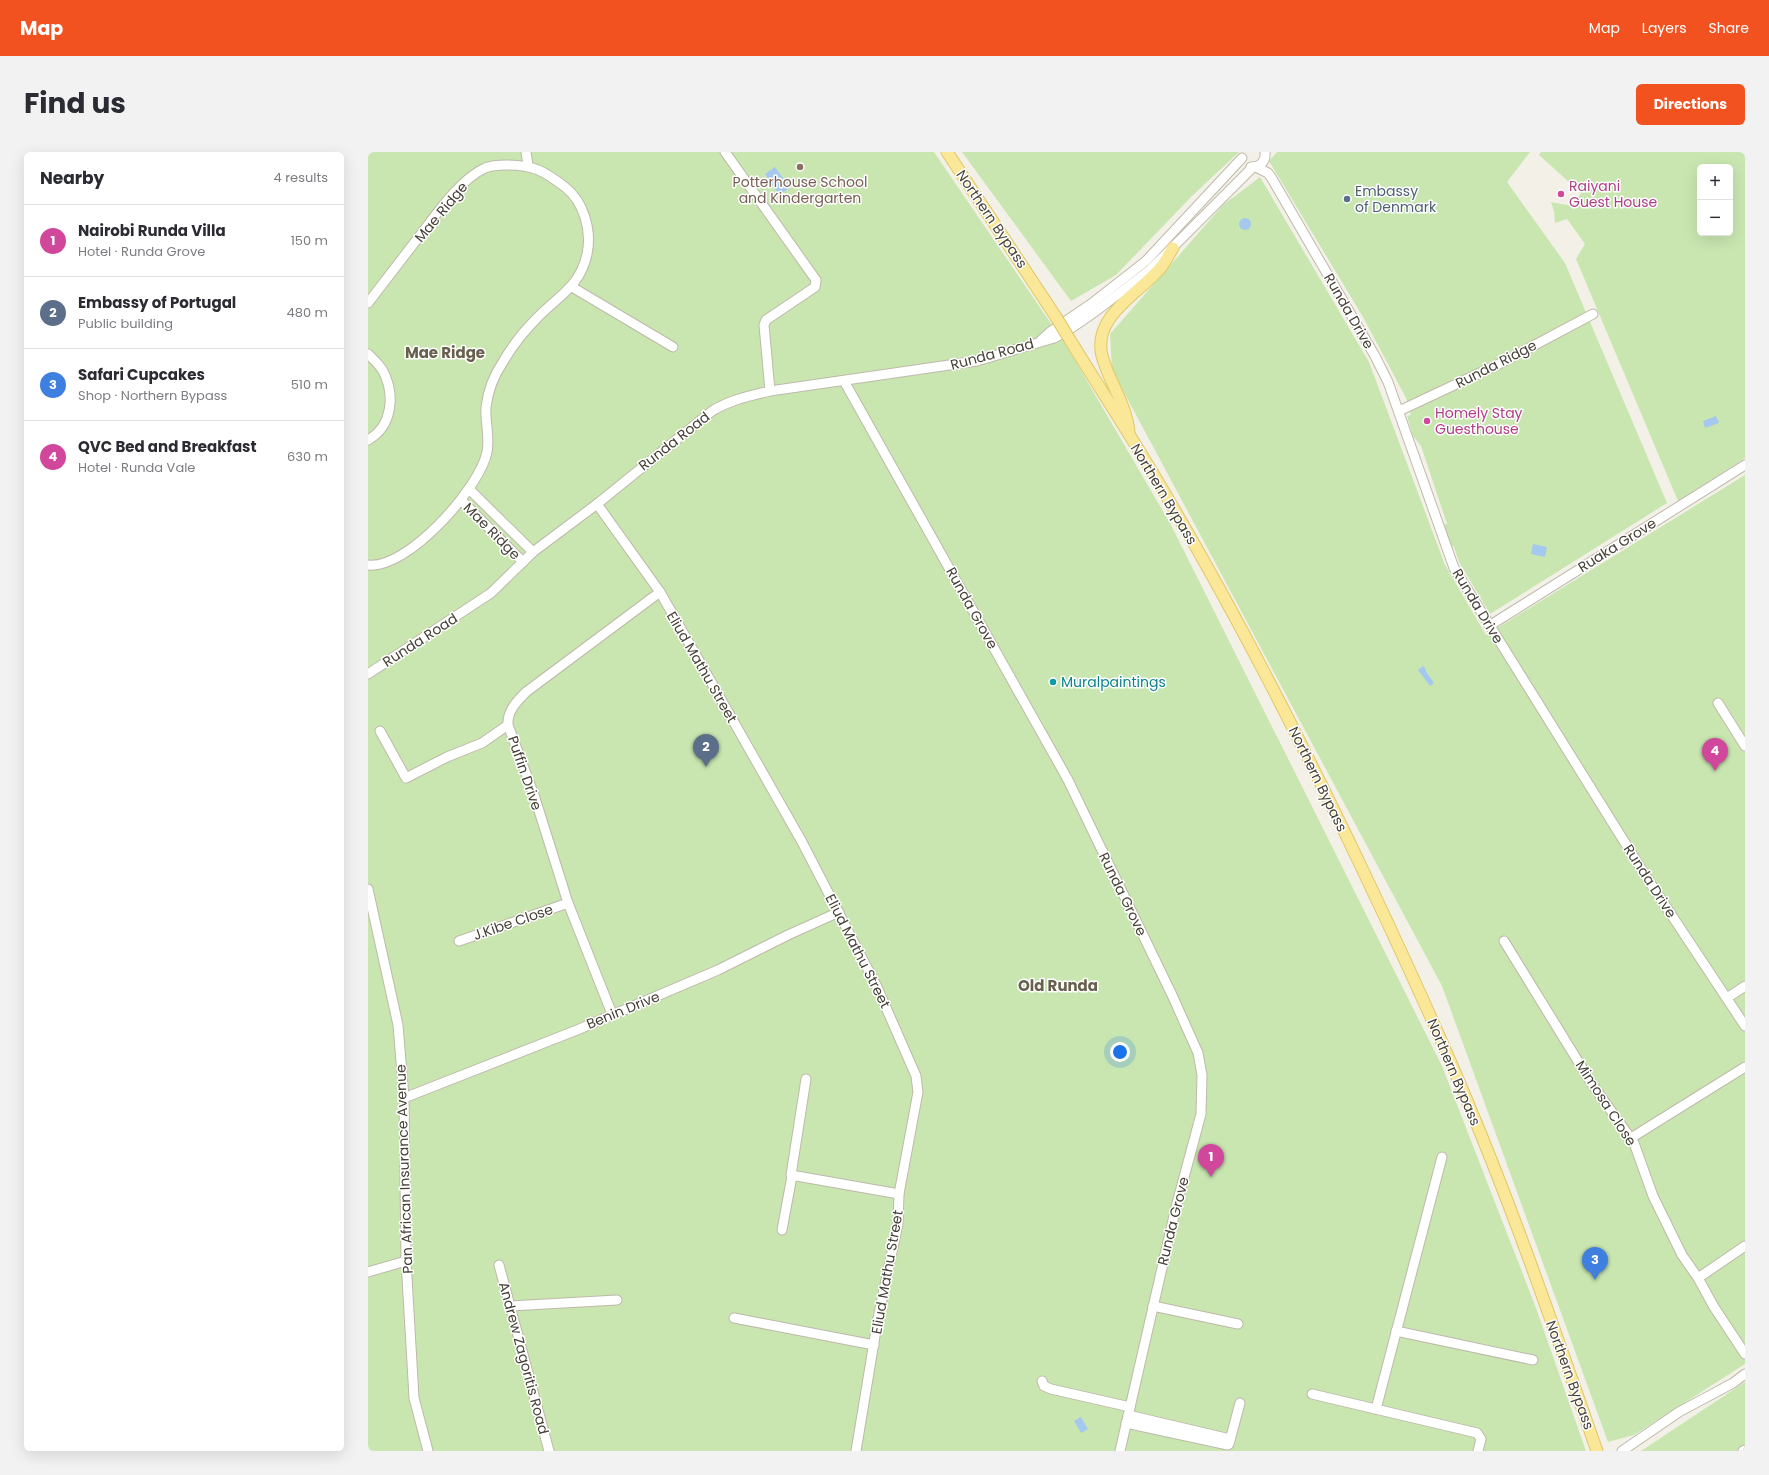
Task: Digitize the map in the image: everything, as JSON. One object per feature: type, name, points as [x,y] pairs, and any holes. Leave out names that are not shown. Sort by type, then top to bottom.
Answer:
[{"type":"main road","name":"Northern Bypass","points":[[947,152],[1056,317],[1170,502],[1263,670],[1307,755],[1407,963],[1469,1105],[1529,1260],[1597,1451]]},
{"type":"main road","points":[[1129,436],[1128,421],[1125,411],[1105,365],[1102,353],[1101,341],[1103,329],[1115,312],[1162,266],[1173,248]]},
{"type":"street","points":[[526,152],[528,165]]},
{"type":"street","points":[[726,152],[816,280],[815,287],[766,320],[764,325],[770,391]]},
{"type":"street","points":[[1242,154],[1247,165],[1261,159]]},
{"type":"street","name":"Runda Road","points":[[1040,341],[1050,332],[1092,304],[1146,261],[1242,154]]},
{"type":"street","name":"Runda Road","points":[[368,674],[491,593],[533,552],[597,504],[712,411],[724,404],[744,397],[770,391],[976,361],[1054,338],[1067,331],[1151,269],[1261,159]]},
{"type":"street","name":"Runda Drive","points":[[1261,159],[1375,356],[1388,382],[1454,568],[1645,875],[1745,1026]]},
{"type":"street","name":"Mae Ridge","points":[[368,303],[442,208],[467,180],[485,168],[493,166],[528,165],[546,173],[567,189],[580,206],[588,226],[587,256],[572,287],[538,317],[522,334],[502,362],[492,382],[486,407],[487,453],[477,478],[461,500],[424,538],[402,555],[376,566],[368,565]]},
{"type":"street","points":[[572,287],[673,347]]},
{"type":"street","name":"Runda Ridge","points":[[1399,411],[1501,363],[1593,314]]},
{"type":"street","points":[[368,354],[382,370],[391,392],[390,404],[384,424],[376,436],[368,440]]},
{"type":"street","name":"Runda Grove","points":[[844,381],[1068,780],[1172,995],[1198,1053],[1202,1074],[1201,1114],[1176,1207],[1120,1451]]},
{"type":"street","name":"Ruaka Grove","points":[[1489,626],[1745,465]]},
{"type":"street","name":"Mae Ridge","points":[[469,488],[533,552]]},
{"type":"street","name":"Mae Ridge","points":[[461,500],[523,562]]},
{"type":"street","name":"Eliud Mathu Street","points":[[597,504],[660,592],[802,842],[877,987],[916,1076],[918,1092],[899,1194],[898,1224],[874,1345],[856,1451]]},
{"type":"street","name":"Puffin Drive","points":[[612,1014],[568,903],[535,798],[508,725],[508,717],[512,709],[526,692],[660,592]]},
{"type":"street","points":[[1718,703],[1745,746]]},
{"type":"street","points":[[380,731],[406,778],[447,757],[482,743],[508,725]]},
{"type":"street","name":"Pan African Insurance Avenue","points":[[368,889],[371,916],[398,1025],[404,1098],[406,1261],[414,1398],[428,1451]]},
{"type":"street","name":"J.Kibe Close","points":[[458,941],[568,903]]},
{"type":"street","name":"Benin Drive","points":[[404,1098],[577,1030],[718,970],[788,935],[839,912]]},
{"type":"street","name":"Mimosa Close","points":[[1504,940],[1592,1084],[1631,1138],[1653,1196],[1682,1255],[1745,1354]]},
{"type":"street","points":[[1727,998],[1745,986]]},
{"type":"street","points":[[1631,1138],[1745,1067]]},
{"type":"street","points":[[782,1230],[792,1176],[790,1173],[806,1079]]},
{"type":"street","points":[[1376,1409],[1442,1157]]},
{"type":"street","points":[[792,1176],[899,1194]]},
{"type":"street","points":[[1698,1278],[1745,1246]]},
{"type":"street","points":[[368,1272],[406,1261]]},
{"type":"street","name":"Andrew Zagoritis Road","points":[[498,1265],[549,1451]]},
{"type":"street","points":[[510,1306],[617,1300]]},
{"type":"street","points":[[1153,1306],[1238,1324]]},
{"type":"street","points":[[734,1318],[874,1345]]},
{"type":"street","points":[[1396,1331],[1534,1360]]},
{"type":"street","points":[[1623,1451],[1679,1412],[1733,1383],[1745,1374]]},
{"type":"street","points":[[1042,1381],[1044,1386],[1051,1390],[1228,1445],[1240,1404]]},
{"type":"street","points":[[1312,1394],[1477,1433],[1481,1439],[1478,1451]]},
{"type":"green space","points":[[368,152],[934,152],[1069,350],[1171,525],[1442,1066],[1536,1308],[1586,1451],[368,1451]]},
{"type":"green space","points":[[962,152],[1239,152],[1192,196],[1116,275],[1071,301]]},
{"type":"green space","points":[[1277,152],[1530,152],[1507,182],[1565,263],[1667,503],[1490,614],[1459,562],[1454,547],[1450,545],[1443,525],[1447,524],[1421,446],[1413,436],[1407,416],[1411,415],[1406,398],[1363,317],[1269,161]]},
{"type":"green space","points":[[1541,152],[1745,152],[1745,458],[1678,501],[1576,259],[1585,244],[1567,219],[1555,223],[1554,211],[1551,202],[1572,206],[1581,193],[1539,155]]},
{"type":"green space","points":[[1260,177],[1369,362],[1445,565],[1486,635],[1745,475],[1745,1364],[1634,1435],[1608,1442],[1442,986],[1112,370],[1110,334],[1223,205]]},
{"type":"green space","points":[[1745,1382],[1745,1451],[1641,1451]]},
{"type":"water","points":[[775,167],[790,188],[779,195],[765,174]]},
{"type":"water","points":[[1243,218],[1247,218],[1251,224],[1247,230],[1243,230],[1239,226],[1239,222]]},
{"type":"water","points":[[1716,416],[1719,423],[1705,428],[1703,421]]},
{"type":"water","points":[[1533,544],[1547,547],[1545,557],[1531,554]]},
{"type":"water","points":[[1423,666],[1434,683],[1430,686],[1418,670]]},
{"type":"water","points":[[1081,1417],[1088,1429],[1081,1433],[1074,1421]]},
{"type":"place","name":"Potterhouse School and Kindergarten","points":[[800,167]]},
{"type":"place","name":"Raiyani Guest House","points":[[1561,194]]},
{"type":"place","name":"Embassy of Denmark","points":[[1347,199]]},
{"type":"place","name":"Homely Stay Guesthouse","points":[[1427,421]]},
{"type":"place","name":"Muralpaintings","points":[[1053,682]]},
{"type":"place","name":"Embassy of Portugal","points":[[706,767]]},
{"type":"place","name":"QVC Bed and Breakfast","points":[[1715,771]]},
{"type":"place","name":"Nairobi Runda Villa","points":[[1211,1177]]},
{"type":"place","name":"Safari Cupcakes","points":[[1595,1280]]},
{"type":"district","name":"Mae Ridge","points":[[445,353]]},
{"type":"district","name":"Old Runda","points":[[1058,986]]}]
